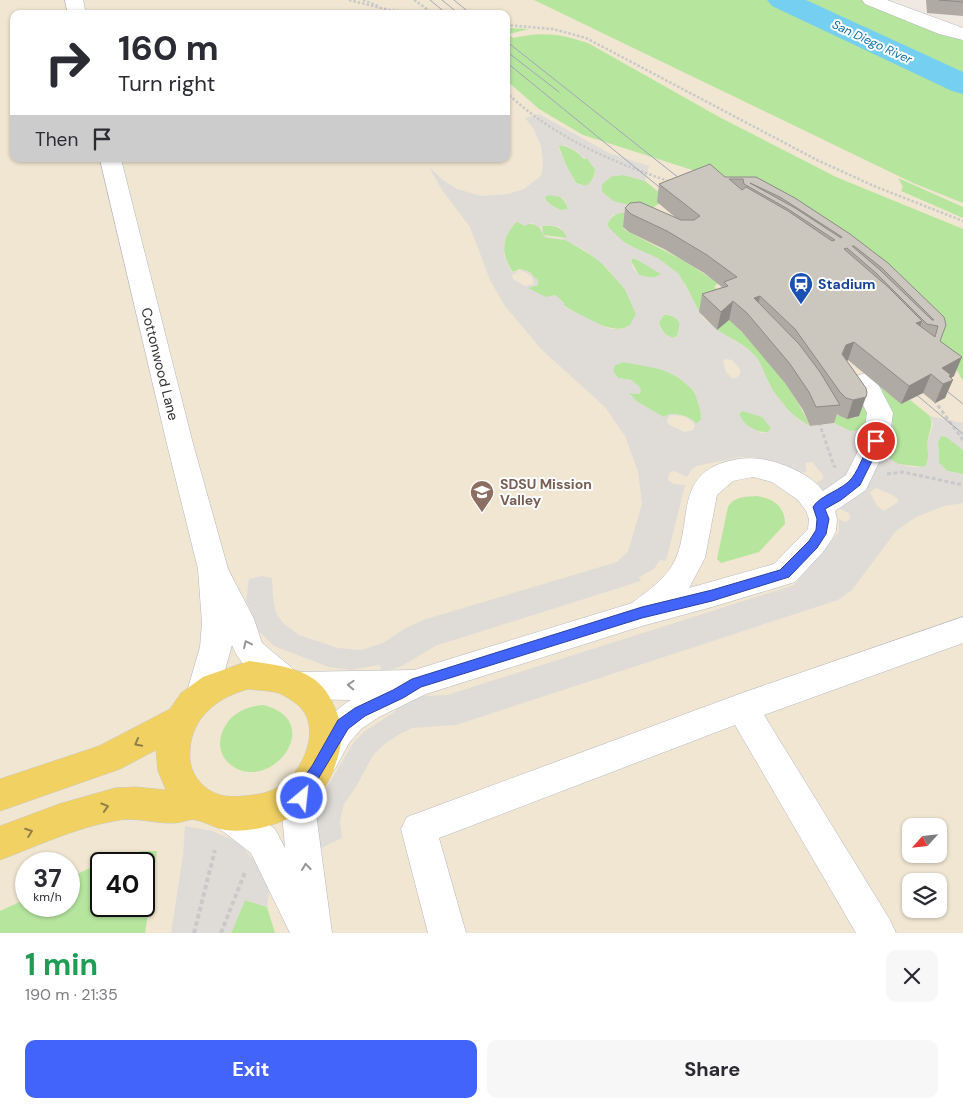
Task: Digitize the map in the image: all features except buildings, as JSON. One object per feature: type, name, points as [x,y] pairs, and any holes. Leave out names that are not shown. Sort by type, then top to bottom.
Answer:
[{"type":"main road","points":[[0,843],[59,821],[115,804],[136,803],[213,808],[246,815],[281,805],[296,795],[316,770],[327,741],[323,716],[316,701],[289,681],[266,675],[241,677],[217,686],[202,695],[181,720],[174,735],[172,750],[173,766],[177,780],[186,792],[213,808]]},
{"type":"main road","points":[[0,796],[108,758],[181,720]]},
{"type":"street","points":[[871,0],[946,30],[963,34]]},
{"type":"street","name":"Cottonwood Lane","points":[[111,162],[179,440],[213,569],[217,623],[216,647],[202,695]]},
{"type":"street","points":[[819,507],[856,482],[876,441],[880,414],[865,382]]},
{"type":"street","points":[[311,933],[299,813],[306,786],[343,725],[360,712],[417,683],[642,613],[784,574],[813,544],[822,531],[823,519],[819,507],[808,492],[780,474],[767,469],[753,467],[738,468],[713,479],[703,496],[692,552],[683,574],[642,613]]},
{"type":"street","name":"Cottonwood Lane","points":[[213,569],[233,605],[249,650],[260,661],[289,681]]},
{"type":"street","points":[[447,933],[419,830],[742,708],[963,630]]},
{"type":"street","points":[[289,681],[359,686],[417,683]]},
{"type":"street","points":[[742,708],[877,933]]},
{"type":"street","points":[[213,808],[263,841],[311,933]]},
{"type":"path","points":[[350,0],[390,10]]},
{"type":"path","points":[[363,0],[390,10]]},
{"type":"path","points":[[414,0],[428,10]]},
{"type":"path","points":[[510,25],[553,29],[586,38],[817,160],[874,186],[963,221]]},
{"type":"path","points":[[510,96],[532,116],[560,135],[599,155],[676,184]]},
{"type":"path","points":[[934,400],[963,440]]},
{"type":"path","points":[[816,418],[834,466],[876,476],[903,472],[963,485]]},
{"type":"path","points":[[194,933],[214,850]]},
{"type":"path","points":[[221,933],[245,872]]},
{"type":"shaded area","name":"SDSU Mission Valley","points":[[0,0],[548,0],[963,199],[963,933],[0,933]]},
{"type":"shaded area","points":[[539,114],[609,153],[649,166],[645,181],[624,175],[612,176],[602,184],[602,192],[613,201],[649,211],[641,217],[625,212],[613,215],[607,224],[626,244],[658,258],[679,274],[702,317],[717,330],[748,349],[758,359],[771,388],[788,410],[800,421],[810,426],[834,423],[851,431],[862,430],[867,425],[874,381],[890,406],[893,427],[886,453],[890,459],[898,464],[912,467],[924,467],[928,462],[928,440],[933,425],[930,416],[963,423],[963,450],[945,436],[941,436],[938,442],[939,463],[947,471],[963,474],[963,503],[944,506],[916,517],[896,531],[852,590],[838,600],[456,725],[412,728],[400,734],[373,755],[356,787],[344,804],[340,821],[342,838],[317,850],[306,828],[322,795],[354,742],[365,731],[396,711],[393,704],[423,696],[447,695],[794,585],[839,532],[839,519],[845,522],[850,519],[849,513],[834,507],[817,482],[823,479],[823,475],[812,462],[806,463],[806,473],[754,457],[740,457],[697,466],[692,469],[687,477],[674,471],[669,473],[668,480],[674,484],[685,485],[666,561],[660,560],[654,569],[639,577],[641,581],[435,646],[402,666],[383,672],[379,665],[351,670],[329,667],[274,646],[261,633],[255,635],[250,626],[256,623],[246,600],[249,579],[262,576],[272,578],[276,613],[284,624],[299,635],[338,648],[361,650],[383,643],[404,629],[423,620],[617,562],[628,551],[642,504],[638,472],[625,436],[605,407],[541,349],[505,306],[490,280],[470,227],[442,190],[429,167],[443,180],[457,189],[481,196],[508,194],[524,189],[541,176],[543,165],[541,146],[533,128],[525,118]],"holes":[[[564,145],[578,152],[581,157],[587,158],[595,169],[595,175],[590,183],[586,186],[576,183],[558,146]],[[549,195],[561,197],[565,200],[568,209],[560,210],[545,199]],[[516,221],[524,226],[531,223],[539,227],[544,237],[566,240],[586,251],[605,266],[625,289],[636,314],[630,325],[622,329],[611,329],[603,326],[563,306],[564,303],[555,295],[546,297],[528,288],[538,285],[538,280],[526,270],[512,272],[504,256],[505,238]],[[545,225],[560,227],[567,237],[562,239],[548,237],[544,235],[541,226]],[[636,259],[661,274],[653,278],[639,275],[633,268],[631,261]],[[519,271],[525,272],[532,277],[534,284],[525,286],[513,279],[512,275]],[[664,315],[671,315],[676,318],[680,324],[677,336],[673,338],[666,335],[661,330],[659,322]],[[726,359],[732,360],[740,369],[740,374],[736,378],[732,378],[726,372],[723,361]],[[623,362],[660,369],[677,376],[694,391],[701,412],[701,420],[696,424],[694,421],[677,414],[669,414],[664,417],[636,401],[629,393],[640,394],[639,386],[631,380],[618,378],[613,371],[615,365]],[[742,411],[762,417],[771,428],[768,432],[761,433],[745,424],[739,414]],[[670,415],[682,416],[693,422],[695,426],[693,430],[684,432],[668,424],[667,420]],[[876,488],[898,499],[898,502],[884,511],[877,506],[870,492]]]},
{"type":"shaded area","points":[[185,826],[212,831],[239,843],[263,870],[269,892],[267,907],[245,900],[231,933],[171,933],[183,855]]},
{"type":"green space","points":[[534,0],[888,0],[963,32],[963,203],[913,183]]},
{"type":"green space","points":[[510,28],[529,29],[510,34]]},
{"type":"green space","points":[[551,34],[588,43],[721,118],[836,177],[963,229],[963,381],[938,336],[739,185],[583,135],[539,109],[510,84],[510,35],[513,38]]},
{"type":"green space","points":[[558,144],[572,149],[584,159],[587,158],[595,169],[593,179],[586,186],[576,183],[566,165]]},
{"type":"green space","points":[[624,175],[645,181],[666,198],[649,211],[613,201],[602,192],[602,184],[612,176]]},
{"type":"green space","points":[[898,178],[963,207],[963,218],[901,191],[903,187]]},
{"type":"green space","points":[[549,195],[562,198],[568,209],[562,210],[550,204],[545,199]]},
{"type":"green space","points":[[625,212],[641,217],[623,227],[625,230],[684,261],[718,283],[714,287],[720,291],[699,312],[685,284],[640,251],[618,239],[607,225],[614,216]]},
{"type":"green space","points":[[517,221],[524,224],[534,224],[543,233],[542,226],[560,228],[565,233],[566,238],[544,235],[544,237],[566,240],[599,260],[625,289],[636,314],[632,324],[624,328],[603,326],[563,305],[564,303],[555,295],[547,298],[526,288],[538,285],[531,273],[520,269],[513,272],[504,252],[505,240]]},
{"type":"green space","points":[[636,259],[662,274],[660,277],[647,278],[639,275],[631,261]]},
{"type":"green space","points":[[664,315],[676,318],[680,324],[677,336],[673,338],[662,330],[659,322]]},
{"type":"green space","points":[[729,320],[753,343],[785,382],[810,426],[791,413],[780,401],[771,388],[758,359],[752,352],[717,330]]},
{"type":"green space","points":[[623,362],[663,370],[687,384],[695,393],[700,405],[701,420],[696,424],[689,418],[677,414],[664,418],[636,401],[628,392],[634,394],[641,390],[631,380],[618,378],[613,371],[615,365]]},
{"type":"green space","points":[[849,376],[869,417],[863,427],[854,431],[844,430],[839,427],[831,419],[823,405],[844,417],[854,418],[859,416]]},
{"type":"green space","points":[[876,383],[901,404],[910,400],[930,416],[928,460],[925,467],[898,464],[890,459],[886,453],[888,442]]},
{"type":"green space","points":[[742,410],[763,417],[771,428],[768,432],[763,432],[750,428],[739,414]]},
{"type":"green space","points":[[941,436],[948,437],[963,450],[963,474],[947,471],[939,463],[938,442]]},
{"type":"green space","points":[[757,496],[777,504],[783,512],[785,524],[759,552],[721,563],[717,559],[728,507],[737,499]]},
{"type":"green space","points":[[263,705],[282,713],[291,725],[292,739],[286,752],[275,763],[262,771],[246,772],[231,765],[225,759],[221,752],[221,736],[228,722],[234,716],[246,709]]},
{"type":"green space","points":[[143,851],[157,851],[155,865],[155,852],[138,852]]},
{"type":"green space","points":[[90,868],[90,917],[147,917],[145,933],[0,933],[0,911],[15,904],[15,917],[80,917],[80,873]]},
{"type":"green space","points":[[245,900],[267,907],[275,933],[231,933]]},
{"type":"waterway","name":"San Diego River","points":[[782,0],[963,84]]},
{"type":"tram line","points":[[430,0],[442,10]]},
{"type":"tram line","points":[[442,0],[454,10]]},
{"type":"tram line","points":[[454,0],[466,10]]},
{"type":"tram line","points":[[510,44],[689,186]]},
{"type":"tram line","points":[[510,54],[559,92]]},
{"type":"tram line","points":[[510,65],[669,195]]},
{"type":"tram line","points":[[937,383],[963,404]]},
{"type":"tram line","points":[[906,386],[963,434]]},
{"type":"place","name":"Stadium","points":[[801,305]]},
{"type":"place","name":"SDSU Mission Valley","points":[[482,513]]},
{"type":"route","points":[[302,798],[306,786],[343,725],[360,712],[417,683],[642,613],[765,581],[784,574],[813,544],[822,531],[823,519],[819,507],[856,482],[876,441]]}]
